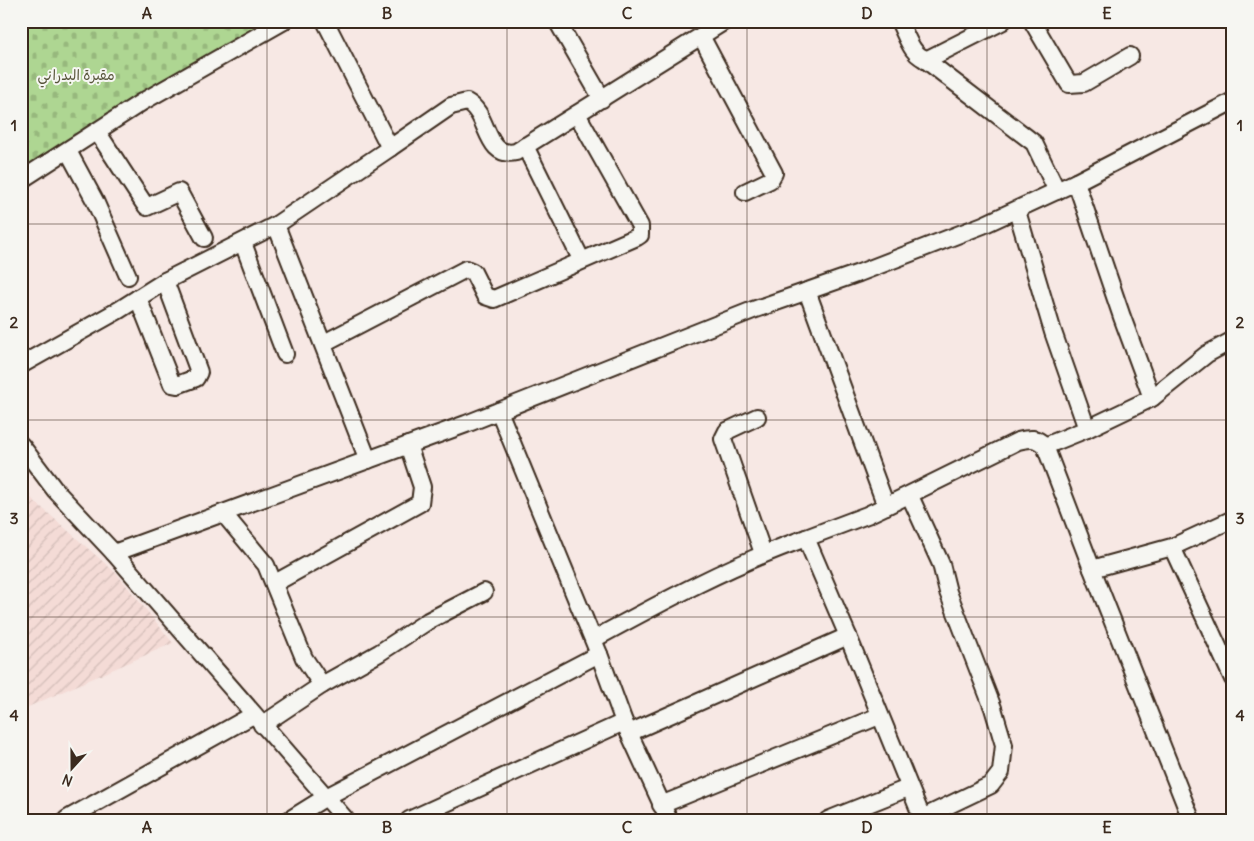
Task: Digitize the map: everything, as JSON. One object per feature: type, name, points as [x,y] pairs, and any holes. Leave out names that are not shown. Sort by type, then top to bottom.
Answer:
[{"type":"street","points":[[21,180],[142,102],[284,21]]},
{"type":"street","points":[[325,21],[390,148]]},
{"type":"street","points":[[557,21],[602,99]]},
{"type":"street","points":[[21,365],[165,281],[276,225],[451,106],[467,102],[476,108],[493,144],[500,151],[508,154],[526,146],[725,21]]},
{"type":"street","points":[[899,21],[915,51],[1034,143],[1057,191]]},
{"type":"street","points":[[923,58],[936,57],[1003,21]]},
{"type":"street","points":[[1032,21],[1069,84],[1084,83],[1130,56]]},
{"type":"street","points":[[701,36],[774,173],[770,180],[746,192]]},
{"type":"street","points":[[114,553],[499,411],[753,310],[868,270],[1017,210],[1076,182],[1233,101]]},
{"type":"street","points":[[324,343],[466,269],[473,272],[485,296],[494,299],[637,237],[641,230],[577,114]]},
{"type":"street","points":[[98,132],[147,207],[179,192],[204,238]]},
{"type":"street","points":[[526,146],[582,260]]},
{"type":"street","points":[[68,150],[95,201],[128,276]]},
{"type":"street","points":[[1076,182],[1152,398]]},
{"type":"street","points":[[1017,210],[1053,332],[1087,430]]},
{"type":"street","points":[[276,225],[324,343],[368,460]]},
{"type":"street","points":[[243,243],[285,354]]},
{"type":"street","points":[[138,298],[170,381],[177,385],[196,378],[199,372],[165,281]]},
{"type":"street","points":[[806,291],[886,506]]},
{"type":"street","points":[[1045,446],[1087,430],[1152,398],[1207,354],[1233,340]]},
{"type":"street","points":[[499,411],[662,814],[879,716]]},
{"type":"street","points":[[757,417],[726,431],[723,439],[763,553]]},
{"type":"street","points":[[289,820],[326,797],[596,647],[651,608],[763,553],[868,515],[910,496],[1018,441],[1032,438],[1045,446],[1191,819]]},
{"type":"street","points":[[21,445],[55,490],[114,553],[346,820]]},
{"type":"street","points":[[275,583],[420,503],[422,487],[408,445]]},
{"type":"street","points":[[806,538],[922,819],[991,785],[1001,772],[1004,745],[993,708],[948,592],[941,564],[910,496]]},
{"type":"street","points":[[223,513],[266,565],[275,583],[304,658],[322,685]]},
{"type":"street","points":[[1092,569],[1172,547],[1233,519]]},
{"type":"street","points":[[1172,547],[1233,679]]},
{"type":"street","points":[[67,819],[258,720],[378,653],[428,621],[484,592]]},
{"type":"street","points":[[409,820],[627,727],[848,636]]},
{"type":"street","points":[[828,820],[908,788]]},
{"type":"shaded area","points":[[21,480],[32,499],[117,574],[173,643],[21,710]]},
{"type":"green space","name":"مقبرة البدراني","points":[[21,21],[274,21],[21,174]]}]
